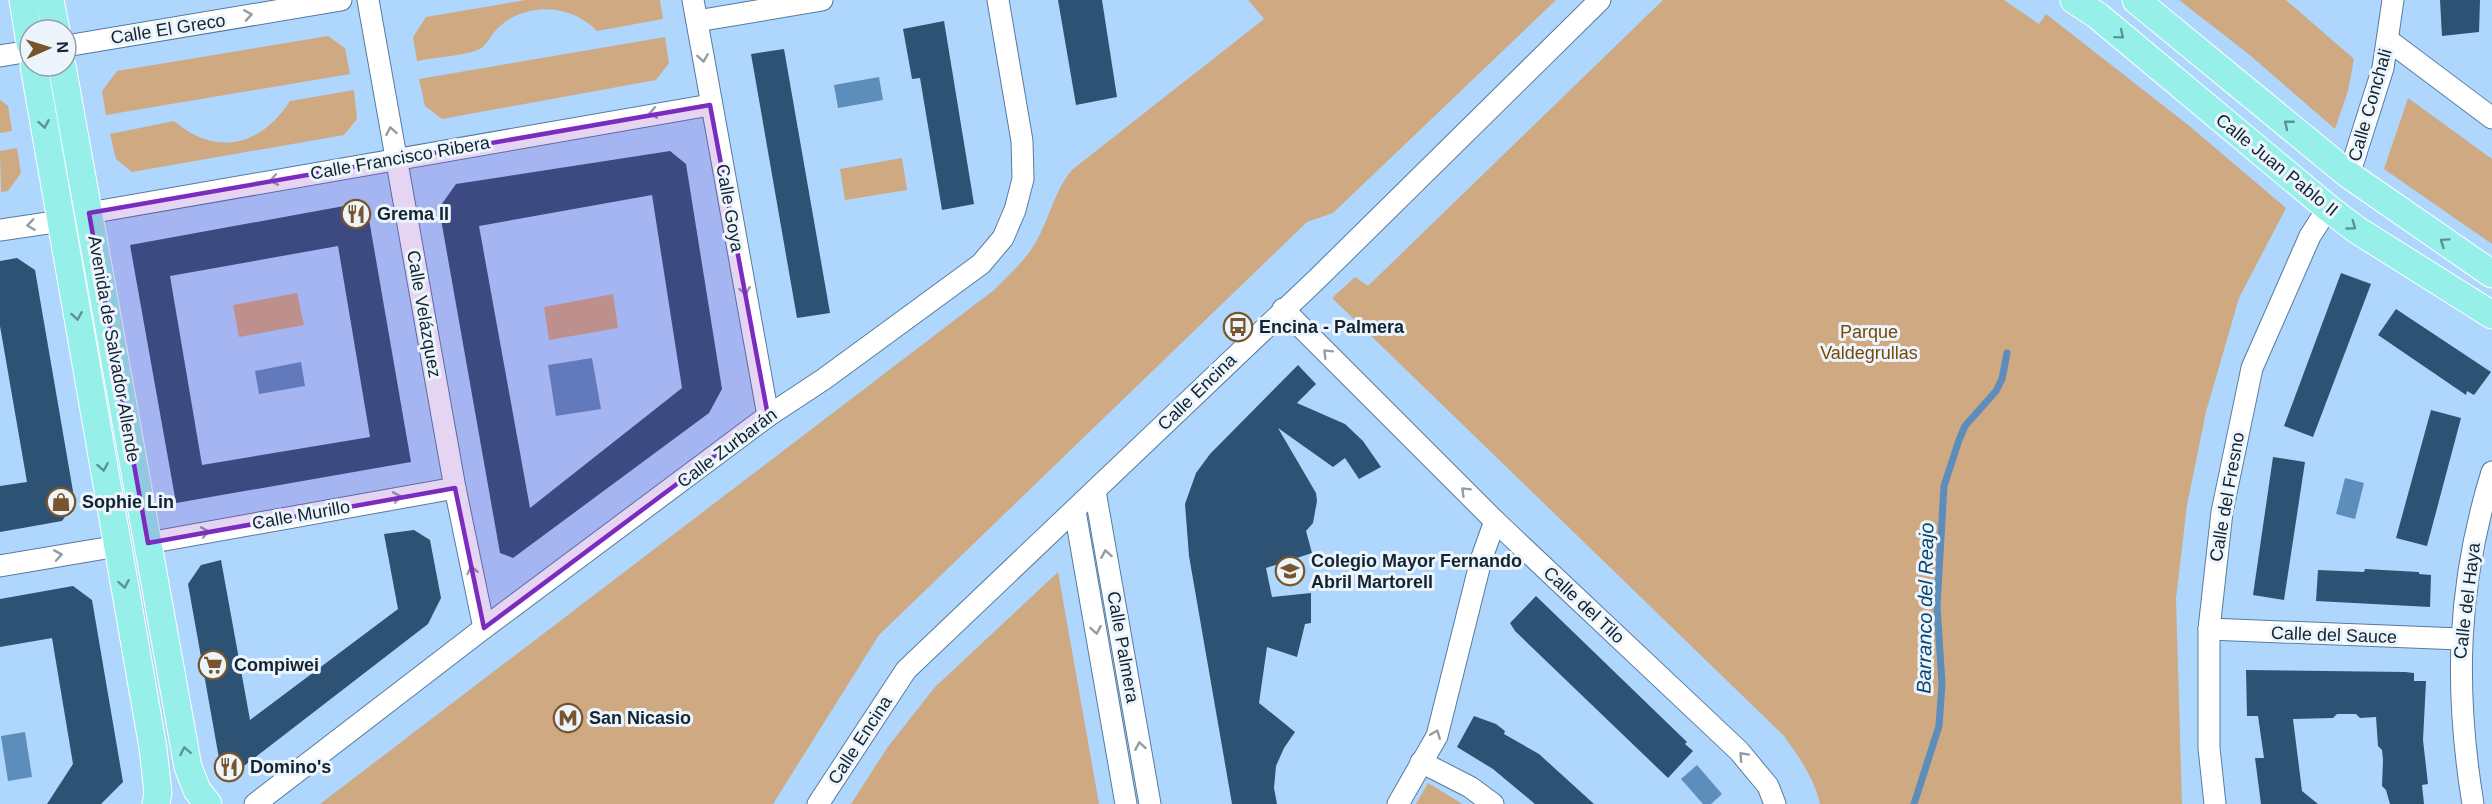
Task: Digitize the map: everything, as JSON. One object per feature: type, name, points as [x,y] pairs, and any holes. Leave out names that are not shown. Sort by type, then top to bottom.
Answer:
[{"type":"main road","points":[[23,0],[26,18]]},
{"type":"main road","points":[[50,0],[54,18]]},
{"type":"main road","name":"Calle Juan Pablo II","points":[[2074,0],[2098,16],[2357,230],[2492,315]]},
{"type":"main road","points":[[2136,0],[2349,175],[2492,274]]},
{"type":"main road","name":"Avenida de Salvador Allende","points":[[36,78],[153,748],[158,793],[156,804]]},
{"type":"main road","name":"Avenida de Salvador Allende","points":[[64,78],[188,767],[197,790],[208,804]]},
{"type":"street","name":"Calle El Greco","points":[[78,44],[341,0]]},
{"type":"street","name":"Calle Velázquez","points":[[368,0],[455,488],[484,628]]},
{"type":"street","name":"Calle Goya","points":[[693,0],[710,105],[768,416]]},
{"type":"street","points":[[696,21],[822,0]]},
{"type":"street","name":"Calle Zurbarán","points":[[255,804],[484,628],[768,416],[824,379],[981,264],[1003,238],[1015,210],[1023,179],[1022,141],[998,0]]},
{"type":"street","name":"Calle Encina","points":[[818,804],[906,670],[1075,511],[1600,0]]},
{"type":"street","name":"Calle Conchali","points":[[2349,175],[2383,68],[2393,0]]},
{"type":"street","points":[[2388,40],[2492,118]]},
{"type":"street","points":[[0,56],[18,53]]},
{"type":"street","name":"Calle Francisco Ribera","points":[[89,213],[710,105]]},
{"type":"street","name":"Calle del Fresno","points":[[2215,804],[2209,748],[2209,629],[2210,595],[2222,512],[2252,368],[2310,236],[2328,208]]},
{"type":"street","points":[[0,230],[61,221]]},
{"type":"street","name":"Calle del Tilo","points":[[1283,309],[1495,521],[1739,751],[1768,786],[1775,804]]},
{"type":"street","name":"Calle del Haya","points":[[2473,804],[2461,713],[2460,639],[2477,521],[2492,472]]},
{"type":"street","name":"Calle Murillo","points":[[148,543],[455,488]]},
{"type":"street","name":"Calle Palmera","points":[[1095,491],[1150,804]]},
{"type":"street","name":"Calle Palmera","points":[[1075,511],[1126,804]]},
{"type":"street","points":[[1398,804],[1437,736],[1481,560],[1495,521]]},
{"type":"street","points":[[0,566],[118,546]]},
{"type":"street","name":"Calle del Sauce","points":[[2209,629],[2460,639]]},
{"type":"street","points":[[1421,762],[1470,787],[1493,804]]},
{"type":"highlighted area","points":[[710,105],[768,416],[484,628],[455,488],[148,543],[89,213]]},
{"type":"green space","points":[[526,0],[660,0],[663,19],[597,31],[575,15],[549,9],[535,10],[509,19],[480,49],[459,55],[417,61],[413,37],[426,17]]},
{"type":"green space","points":[[1248,0],[1556,0],[1333,213],[1307,222],[879,635],[773,804],[320,804],[994,290],[1033,247],[1057,194],[1073,169],[1264,19]]},
{"type":"green space","name":"Parque Valdegrullas","points":[[1663,0],[2004,0],[2039,24],[2046,14],[2187,124],[2286,208],[2239,298],[2206,412],[2187,505],[2176,599],[2182,804],[1820,804],[1810,777],[1784,736],[1332,298],[1355,277],[1368,286]]},
{"type":"green space","points":[[2179,0],[2286,0],[2354,59],[2348,91],[2335,129],[2251,56]]},
{"type":"green space","points":[[328,36],[345,48],[350,74],[106,115],[102,91],[117,71]]},
{"type":"green space","points":[[665,37],[669,63],[656,80],[442,119],[425,106],[419,79]]},
{"type":"green space","points":[[354,90],[357,119],[344,135],[132,172],[116,159],[110,134],[174,121],[206,139],[222,142],[237,141],[252,137],[266,128],[290,101]]},
{"type":"green space","points":[[2408,98],[2492,159],[2492,244],[2384,169]]},
{"type":"green space","points":[[0,100],[8,106],[12,131],[0,133]]},
{"type":"green space","points":[[17,148],[21,173],[8,191],[1,192],[0,151]]},
{"type":"green space","points":[[902,158],[907,190],[845,200],[840,169]]},
{"type":"green space","points":[[297,293],[304,325],[239,337],[233,305]]},
{"type":"green space","points":[[613,294],[618,328],[549,340],[544,307]]},
{"type":"green space","points":[[1058,572],[1099,804],[851,804],[887,748],[935,687]]},
{"type":"green space","points":[[1428,783],[1461,803],[1462,804],[1416,804]]},
{"type":"water","points":[[879,77],[883,100],[838,108],[834,85]]},
{"type":"water","points":[[592,358],[601,409],[556,416],[548,365]]},
{"type":"water","points":[[301,362],[305,386],[259,394],[255,371]]},
{"type":"water","points":[[2345,478],[2364,483],[2355,519],[2336,514]]},
{"type":"water","points":[[25,732],[32,777],[8,781],[1,736]]},
{"type":"water","points":[[1697,765],[1722,794],[1711,804],[1703,804],[1681,779]]},
{"type":"building","points":[[1058,0],[1102,0],[1117,97],[1076,105]]},
{"type":"building","points":[[2440,0],[2480,0],[2479,32],[2442,36]]},
{"type":"building","points":[[944,21],[974,204],[942,210],[920,78],[912,79],[903,29]]},
{"type":"building","points":[[784,49],[830,313],[797,318],[751,54]]},
{"type":"building","points":[[670,151],[686,164],[722,389],[709,413],[513,558],[500,553],[439,208],[456,184]],"holes":[[[652,195],[682,388],[530,508],[479,226]]]},
{"type":"building","points":[[366,202],[411,462],[176,503],[130,245]],"holes":[[[338,246],[370,437],[202,465],[170,276]]]},
{"type":"building","points":[[17,258],[35,270],[75,503],[62,521],[0,532],[0,486],[27,482],[0,326],[0,261]]},
{"type":"building","points":[[2341,273],[2371,284],[2313,437],[2284,426]]},
{"type":"building","points":[[2396,309],[2491,372],[2474,395],[2467,391],[2466,395],[2378,335]]},
{"type":"building","points":[[1298,365],[1316,384],[1297,403],[1345,424],[1363,441],[1381,467],[1359,479],[1345,458],[1333,467],[1278,428],[1316,493],[1317,501],[1313,523],[1306,531],[1312,553],[1266,568],[1272,597],[1311,593],[1311,623],[1305,624],[1297,657],[1267,647],[1259,703],[1295,732],[1276,766],[1274,788],[1277,804],[1232,804],[1189,556],[1185,504],[1196,473],[1210,454]]},
{"type":"building","points":[[2431,410],[2461,418],[2427,546],[2396,538]]},
{"type":"building","points":[[2273,457],[2305,462],[2284,600],[2253,595]]},
{"type":"building","points":[[414,530],[430,540],[441,598],[428,624],[240,769],[220,764],[188,584],[201,565],[221,560],[250,720],[398,609],[384,534]]},
{"type":"building","points":[[2365,569],[2419,572],[2419,574],[2431,575],[2430,607],[2316,601],[2318,570],[2364,572]]},
{"type":"building","points":[[73,586],[92,600],[123,782],[101,804],[47,804],[73,764],[52,638],[0,647],[0,599]]},
{"type":"building","points":[[1536,596],[1687,742],[1685,744],[1693,751],[1668,778],[1515,631],[1510,623]]},
{"type":"building","points":[[2246,670],[2405,672],[2414,673],[2414,681],[2426,681],[2423,740],[2428,784],[2422,785],[2424,804],[2390,804],[2386,790],[2382,786],[2383,760],[2382,750],[2378,746],[2376,717],[2360,718],[2356,714],[2337,714],[2333,718],[2293,719],[2302,791],[2318,804],[2261,804],[2255,758],[2264,758],[2258,716],[2247,716]]},
{"type":"building","points":[[1474,716],[1496,724],[1505,731],[1504,734],[1539,754],[1594,804],[1535,804],[1493,769],[1457,747]]},
{"type":"waterway","name":"Barranco del Reajo","points":[[1914,804],[1939,726],[1942,684],[1937,606],[1944,486],[1965,426],[1996,391],[2002,379],[2007,353]]},
{"type":"place","name":"Grema II","points":[[356,214]]},
{"type":"place","name":"Encina - Palmera","points":[[1238,327]]},
{"type":"place","name":"Sophie Lin","points":[[61,502]]},
{"type":"place","name":"Colegio Mayor Fernando Abril Martorell","points":[[1290,571]]},
{"type":"place","name":"Compiwei","points":[[213,665]]},
{"type":"place","name":"San Nicasio","points":[[568,718]]},
{"type":"place","name":"Domino's","points":[[229,767]]}]
